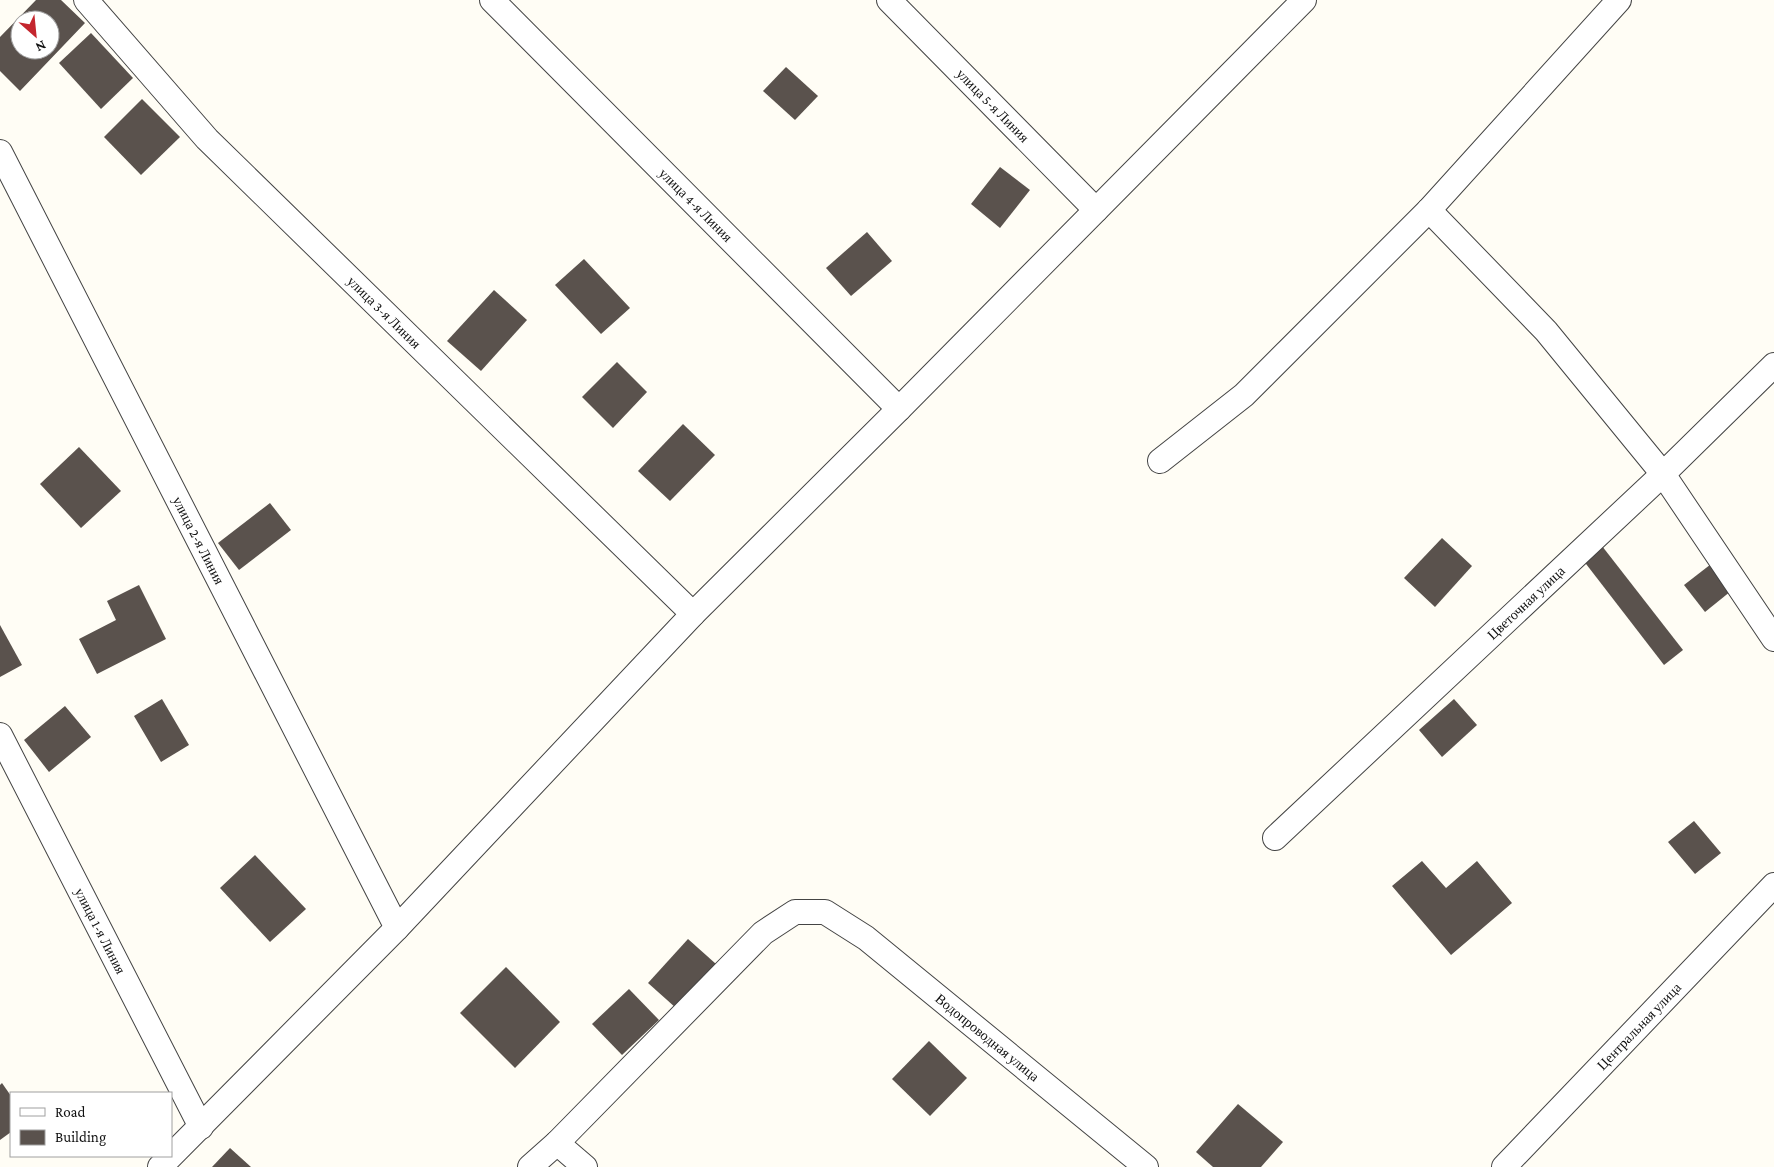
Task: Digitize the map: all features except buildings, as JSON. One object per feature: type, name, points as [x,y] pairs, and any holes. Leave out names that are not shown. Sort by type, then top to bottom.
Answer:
[{"type":"street","name":"улица 3-я Линия","points":[[86,0],[208,139],[693,614]]},
{"type":"street","name":"улица 4-я Линия","points":[[492,0],[899,409]]},
{"type":"street","name":"улица 5-я Линия","points":[[889,0],[1096,210]]},
{"type":"street","points":[[172,1155],[397,928],[693,614],[1304,0]]},
{"type":"street","points":[[1160,461],[1244,395],[1429,210],[1619,0]]},
{"type":"street","name":"улица 2-я Линия","points":[[0,152],[397,928]]},
{"type":"street","points":[[1429,210],[1546,331],[1663,474],[1774,639]]},
{"type":"street","name":"Цветочная улица","points":[[1275,838],[1663,474],[1774,365]]},
{"type":"street","name":"улица 1-я Линия","points":[[0,735],[201,1127]]},
{"type":"street","name":"Центральная улица","points":[[1504,1167],[1774,885]]},
{"type":"street","name":"Водопроводная улица","points":[[557,1143],[763,933],[795,912],[825,912],[866,938],[1145,1167]]},
{"type":"street","points":[[530,1167],[557,1143],[585,1167]]},
{"type":"street","points":[[160,1167],[170,1157]]}]
